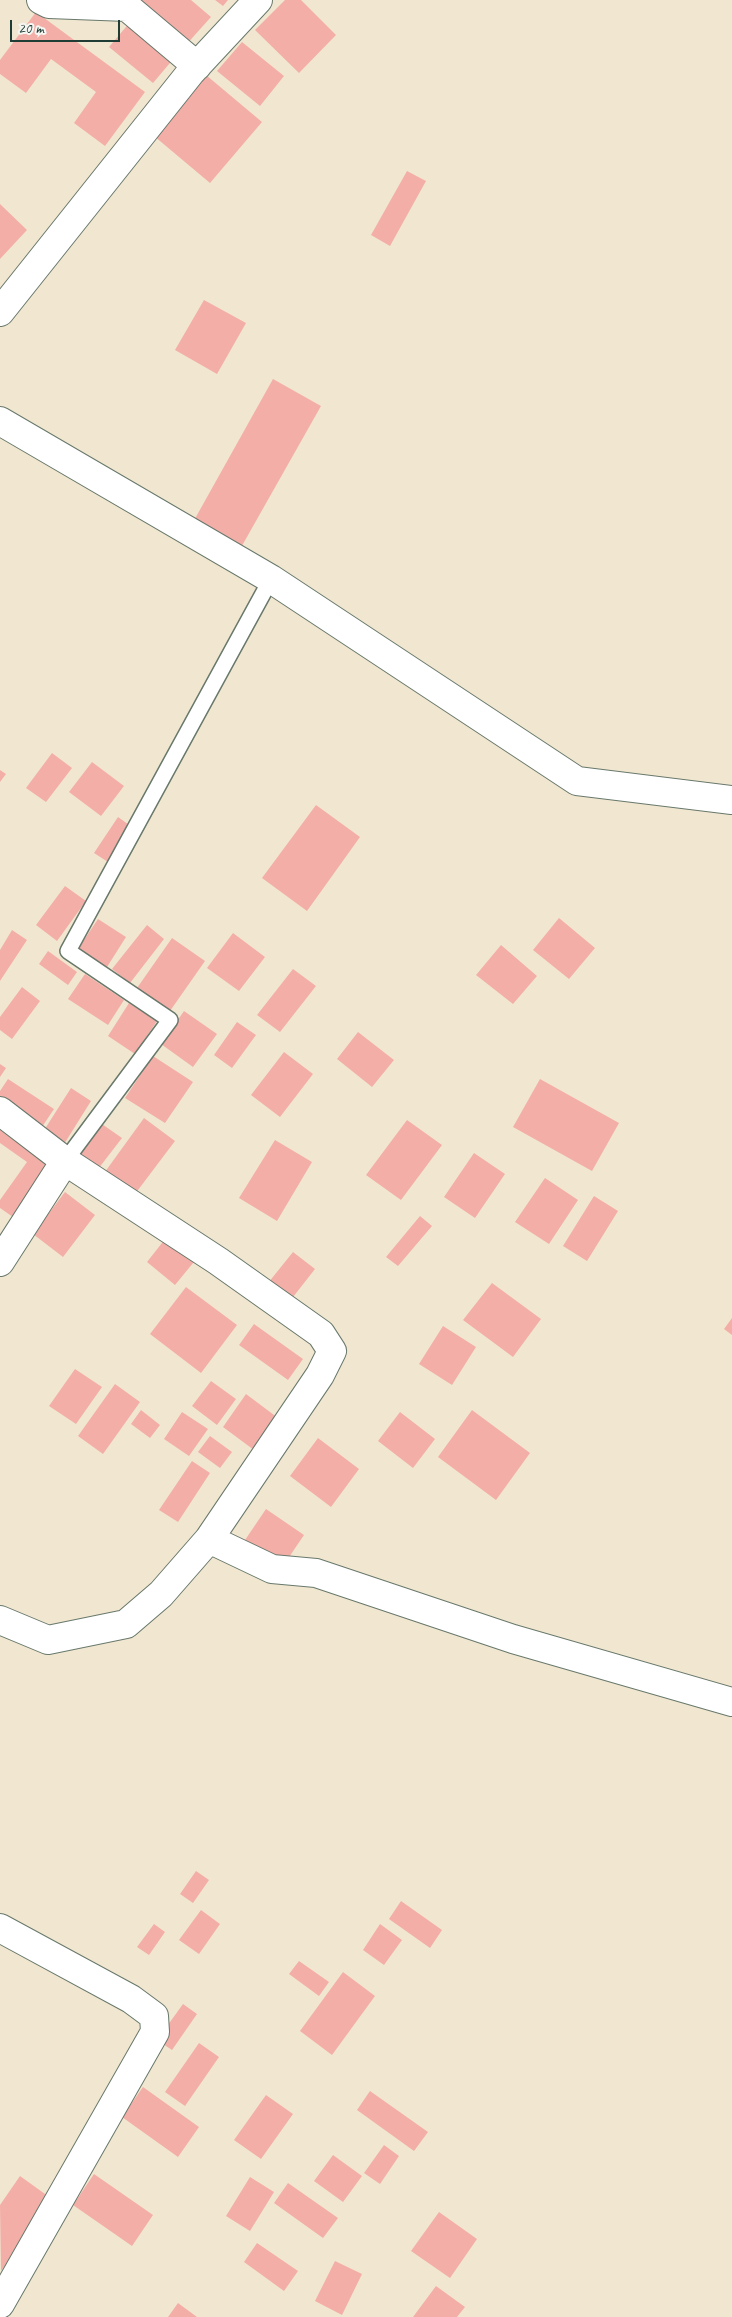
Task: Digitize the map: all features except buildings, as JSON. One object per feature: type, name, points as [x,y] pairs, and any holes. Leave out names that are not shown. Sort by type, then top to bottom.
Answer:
[{"type":"street","points":[[41,0],[49,4],[127,7],[197,66]]},
{"type":"street","points":[[0,312],[197,66],[258,0]]},
{"type":"street","points":[[0,421],[271,579],[577,781],[732,800]]},
{"type":"street","points":[[0,1111],[65,1161],[218,1261],[306,1323],[321,1334],[332,1351],[320,1375],[209,1539],[162,1594],[126,1624],[48,1640],[0,1620]]},
{"type":"street","points":[[0,1262],[65,1161]]},
{"type":"street","points":[[209,1539],[272,1569],[316,1573],[513,1638],[732,1702]]},
{"type":"street","points":[[0,1928],[131,1999],[154,2016],[155,2032],[0,2304]]},
{"type":"lane","points":[[65,1161],[170,1020],[68,951],[271,579]]}]
